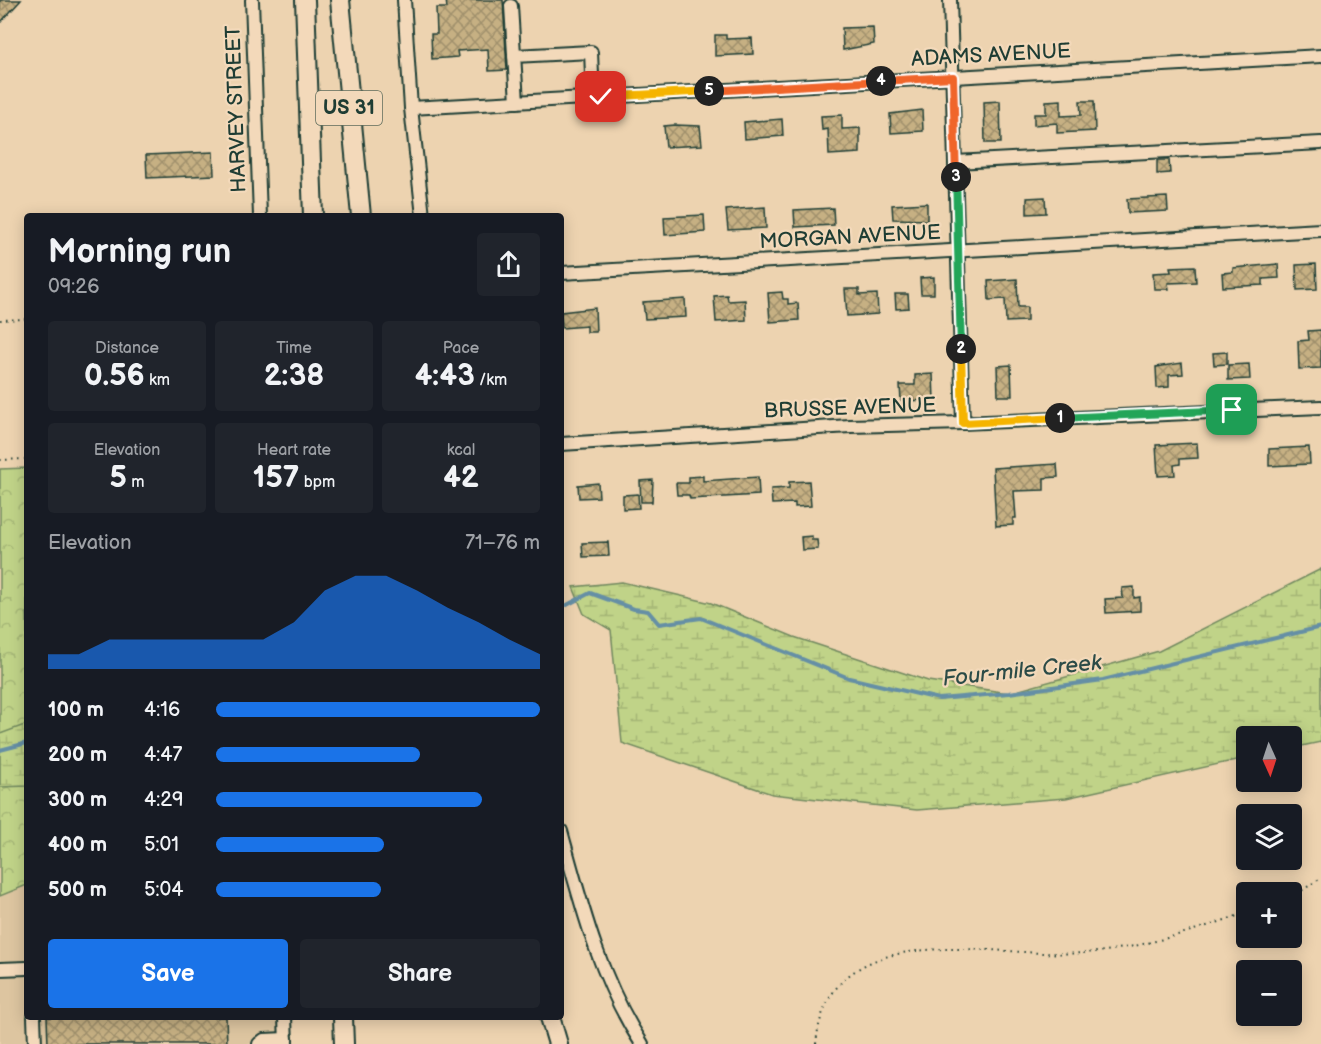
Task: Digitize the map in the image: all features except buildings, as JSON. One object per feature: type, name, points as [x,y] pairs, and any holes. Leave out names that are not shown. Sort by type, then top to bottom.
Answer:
[{"type":"highway","name":"US 31","points":[[304,0],[313,213]]},
{"type":"highway","name":"US 31","points":[[340,0],[361,213]]},
{"type":"highway","points":[[343,1020],[344,1044]]},
{"type":"highway","points":[[551,1020],[558,1044]]},
{"type":"street","name":"HARVEY STREET","points":[[252,0],[260,213]]},
{"type":"street","points":[[404,0],[411,108],[423,213]]},
{"type":"street","points":[[950,0],[963,423]]},
{"type":"street","points":[[511,6],[517,102]]},
{"type":"street","points":[[514,56],[591,52],[593,98]]},
{"type":"street","name":"ADAMS AVENUE","points":[[411,108],[1321,56]]},
{"type":"street","points":[[955,162],[1321,143]]},
{"type":"street","name":"MORGAN AVENUE","points":[[564,273],[1321,230]]},
{"type":"street","name":"BRUSSE AVENUE","points":[[564,444],[850,426],[1321,406]]},
{"type":"street","points":[[564,841],[605,974],[621,1010],[642,1044]]},
{"type":"street","points":[[0,969],[24,968]]},
{"type":"street","points":[[34,1020],[35,1044]]},
{"type":"street","points":[[259,1044],[264,1040],[286,1041],[285,1020]]},
{"type":"path","points":[[0,320],[24,319]]},
{"type":"path","points":[[0,460],[24,459]]},
{"type":"path","points":[[1302,890],[1321,878]]},
{"type":"path","points":[[816,1044],[819,1020],[842,981],[870,960],[909,950],[1084,953],[1177,934],[1236,916]]},
{"type":"shaded area","points":[[24,469],[24,1020],[280,1020],[281,1044],[0,1044],[0,470]]},
{"type":"green space","points":[[24,468],[24,886],[0,896],[0,469]]},
{"type":"green space","points":[[1321,569],[1321,742],[1302,746],[1302,726],[1236,726],[1236,760],[1066,798],[917,810],[772,794],[622,743],[611,630],[584,614],[573,587],[622,582],[711,603],[794,637],[928,681],[1009,693],[1159,651]]},
{"type":"green space","points":[[24,725],[24,786],[0,787],[0,734]]},
{"type":"waterway","name":"Four-mile Creek","points":[[567,605],[590,593],[634,609],[648,611],[659,624],[701,618],[849,678],[939,699],[1009,693],[1103,680],[1321,627]]},
{"type":"waterway","name":"Four-mile Creek","points":[[0,750],[24,744]]},
{"type":"route","points":[[601,97],[953,77],[963,423],[1232,410]]}]
